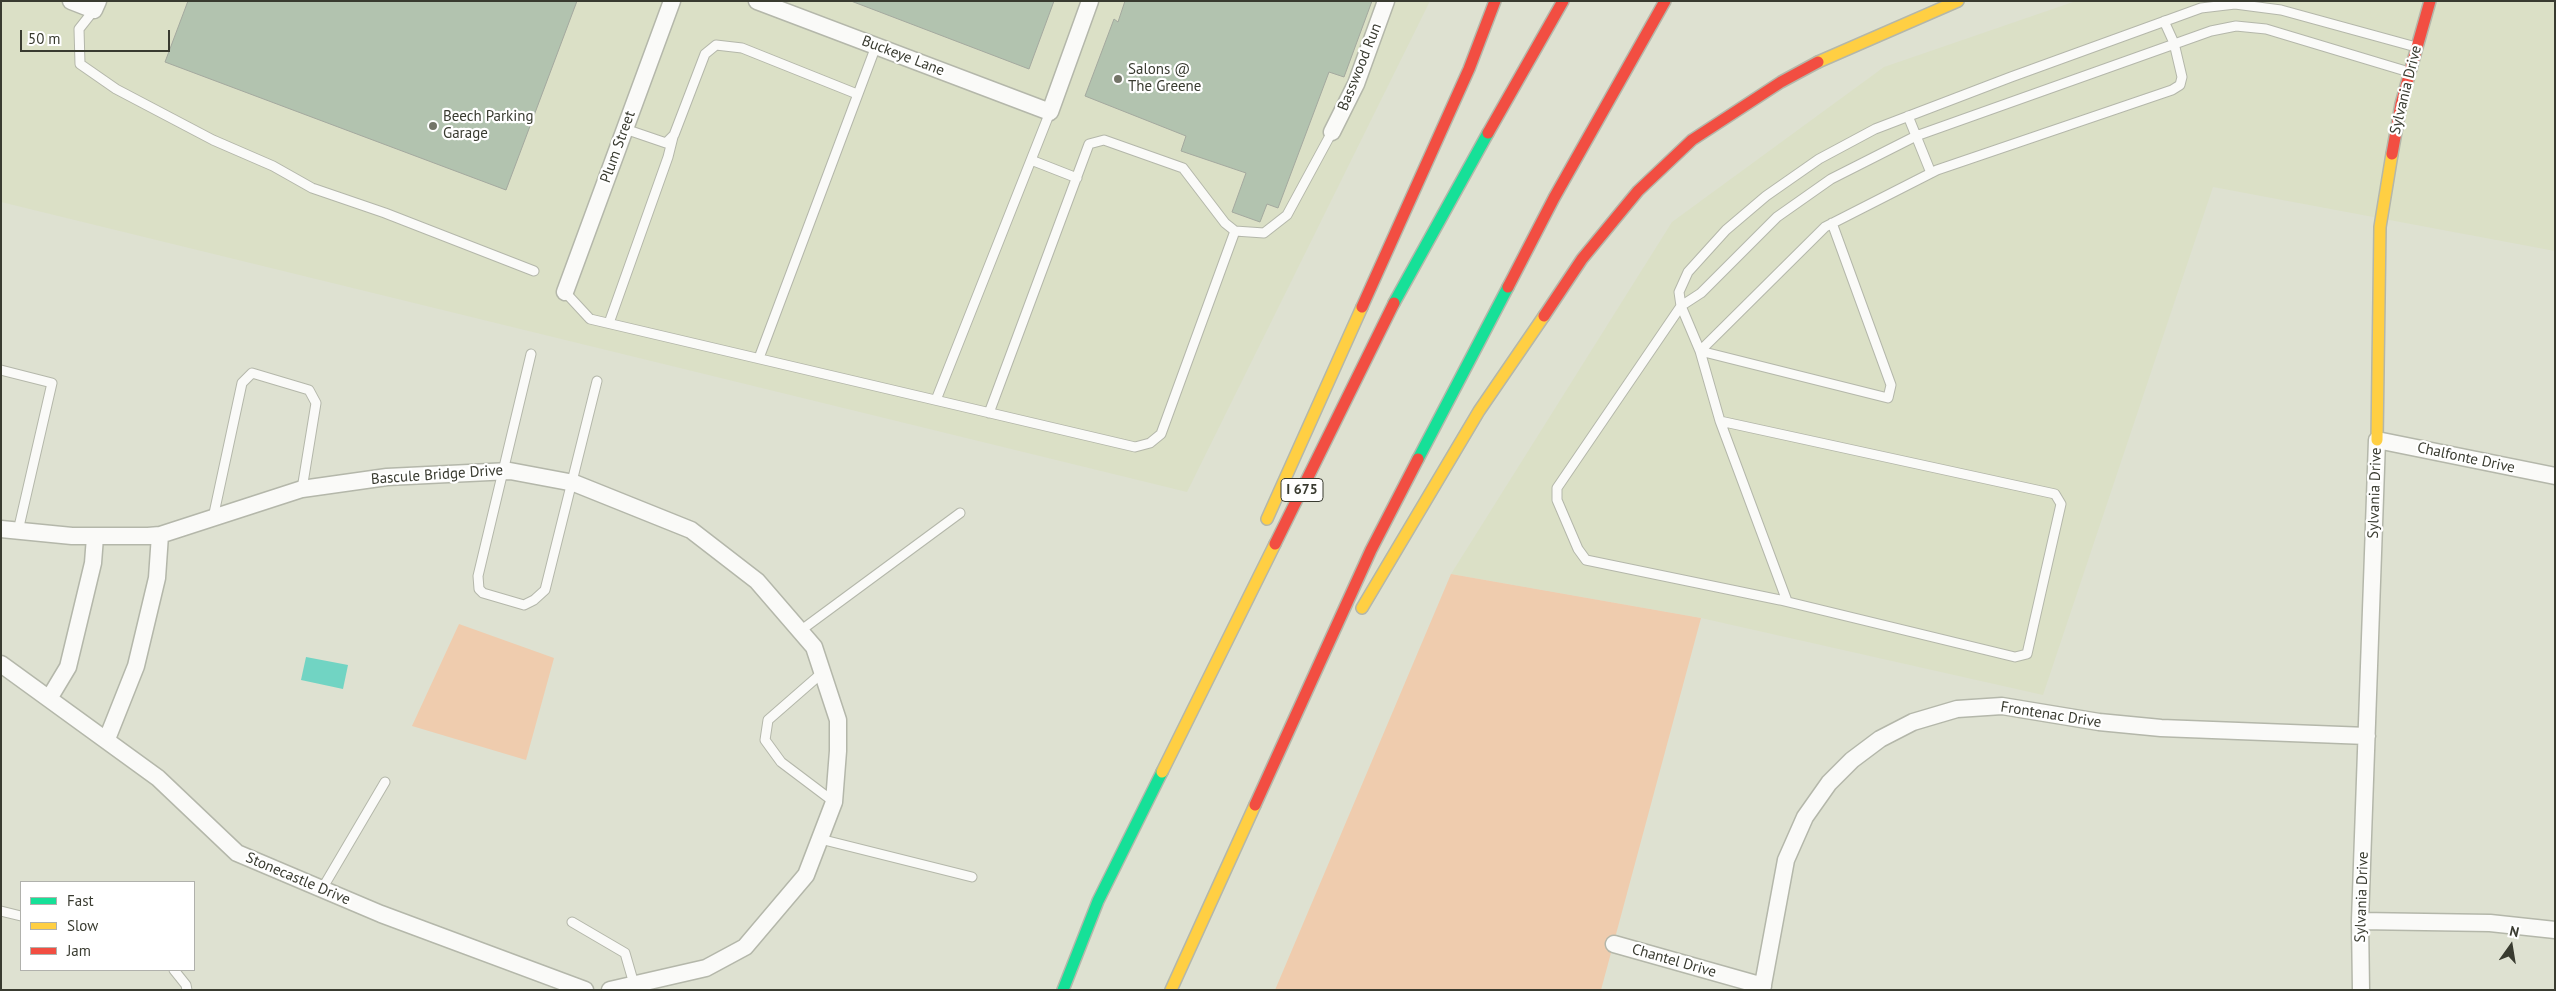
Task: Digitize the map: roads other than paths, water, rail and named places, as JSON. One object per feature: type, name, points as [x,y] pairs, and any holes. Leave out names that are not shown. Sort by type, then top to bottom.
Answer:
[{"type":"main road","points":[[1263,530],[1469,69],[1495,1]]},
{"type":"main road","name":"I 675","points":[[1063,990],[1098,902],[1411,269],[1563,1]]},
{"type":"main road","points":[[1171,990],[1371,550],[1554,198],[1665,1]]},
{"type":"main road","points":[[1354,622],[1479,411],[1582,259],[1638,191],[1692,140],[1781,82],[1831,55],[1958,1]]},
{"type":"main road","name":"Sylvania Drive","points":[[2377,440],[2380,227],[2394,142],[2409,72],[2430,1]]},
{"type":"main road","points":[[1270,770],[1344,640]]},
{"type":"main road","points":[[1098,902],[1210,648]]},
{"type":"street","points":[[72,1],[96,6]]},
{"type":"street","name":"Plum Street","points":[[565,292],[672,1]]},
{"type":"street","name":"Buckeye Lane","points":[[757,1],[1050,112]]},
{"type":"street","points":[[1050,112],[1090,1]]},
{"type":"street","name":"Basswood Run","points":[[1332,132],[1356,84],[1386,1]]},
{"type":"street","name":"Chalfonte Drive","points":[[2377,440],[2555,476]]},
{"type":"street","name":"Sylvania Drive","points":[[2360,990],[2360,921],[2377,440]]},
{"type":"street","name":"Bascule Bridge Drive","points":[[1,529],[95,537],[160,535],[302,489],[387,477],[502,471],[571,482],[690,530],[757,580],[814,647],[838,720],[838,751],[834,802]]},
{"type":"street","points":[[107,739],[136,666],[157,578],[160,535]]},
{"type":"street","points":[[50,697],[68,667],[93,563],[95,537]]},
{"type":"street","name":"Stonecastle Drive","points":[[1,664],[50,697],[158,778],[238,853],[381,914],[585,990]]},
{"type":"street","name":"Frontenac Drive","points":[[1762,988],[1786,860],[1805,817],[1829,783],[1852,760],[1880,739],[1913,722],[1957,709],[2002,706],[2099,722],[2161,728],[2367,736]]},
{"type":"street","points":[[610,990],[706,968],[744,947],[806,875],[834,802]]},
{"type":"street","points":[[2360,921],[2490,923],[2555,930]]},
{"type":"street","name":"Chantel Drive","points":[[1614,944],[1762,988]]},
{"type":"lane","points":[[1787,601],[1720,421],[1700,351],[1681,306],[1679,292],[1688,272],[1726,230],[1760,202],[1819,159],[1875,129],[2201,8],[2235,4],[2281,10],[2416,47]]},
{"type":"lane","points":[[96,6],[79,29],[80,64],[116,89],[214,140],[273,166],[312,188],[384,213],[534,271]]},
{"type":"lane","points":[[1700,351],[1825,227],[1832,223],[1931,173],[2172,90],[2180,85],[2182,77],[2174,43],[2164,21]]},
{"type":"lane","points":[[1720,421],[2054,494],[2061,504],[2027,654],[2015,657],[1787,601],[1586,560],[1578,549],[1557,500],[1557,488],[1681,306],[1701,293],[1777,217],[1831,179],[1916,136],[2195,35],[2236,26],[2266,29],[2409,72]]},
{"type":"lane","points":[[609,323],[668,157],[674,135],[705,54],[716,45],[742,48],[857,94]]},
{"type":"lane","points":[[758,358],[876,46]]},
{"type":"lane","points":[[936,400],[1050,112]]},
{"type":"lane","points":[[1908,116],[1931,173]]},
{"type":"lane","points":[[625,128],[666,143],[674,135]]},
{"type":"lane","points":[[989,413],[1090,144],[1104,140],[1183,168],[1225,223],[1235,232],[1264,233],[1287,215],[1332,132]]},
{"type":"lane","points":[[1031,160],[1077,178]]},
{"type":"lane","points":[[1700,351],[1888,398],[1891,385],[1832,223]]},
{"type":"lane","points":[[565,292],[590,319],[1135,447],[1150,443],[1161,434],[1235,232]]},
{"type":"lane","points":[[531,354],[502,471],[478,582],[483,593],[524,604],[534,600],[545,590],[597,381]]},
{"type":"lane","points":[[1,370],[52,383],[18,531]]},
{"type":"lane","points":[[213,518],[242,384],[252,374],[309,390],[316,403],[302,489]]},
{"type":"lane","points":[[800,631],[960,513]]},
{"type":"lane","points":[[823,672],[768,720],[765,740],[781,762],[834,802]]},
{"type":"lane","points":[[322,889],[385,782]]},
{"type":"lane","points":[[820,839],[972,877]]},
{"type":"lane","points":[[1,912],[20,916]]},
{"type":"lane","points":[[572,922],[625,954],[634,984]]},
{"type":"lane","points":[[175,971],[186,985],[187,990]]},
{"type":"water","points":[[306,657],[348,665],[343,689],[301,680]]},
{"type":"place","name":"Salons @ The Greene","points":[[1118,79]]},
{"type":"place","name":"Beech Parking Garage","points":[[433,126]]}]
